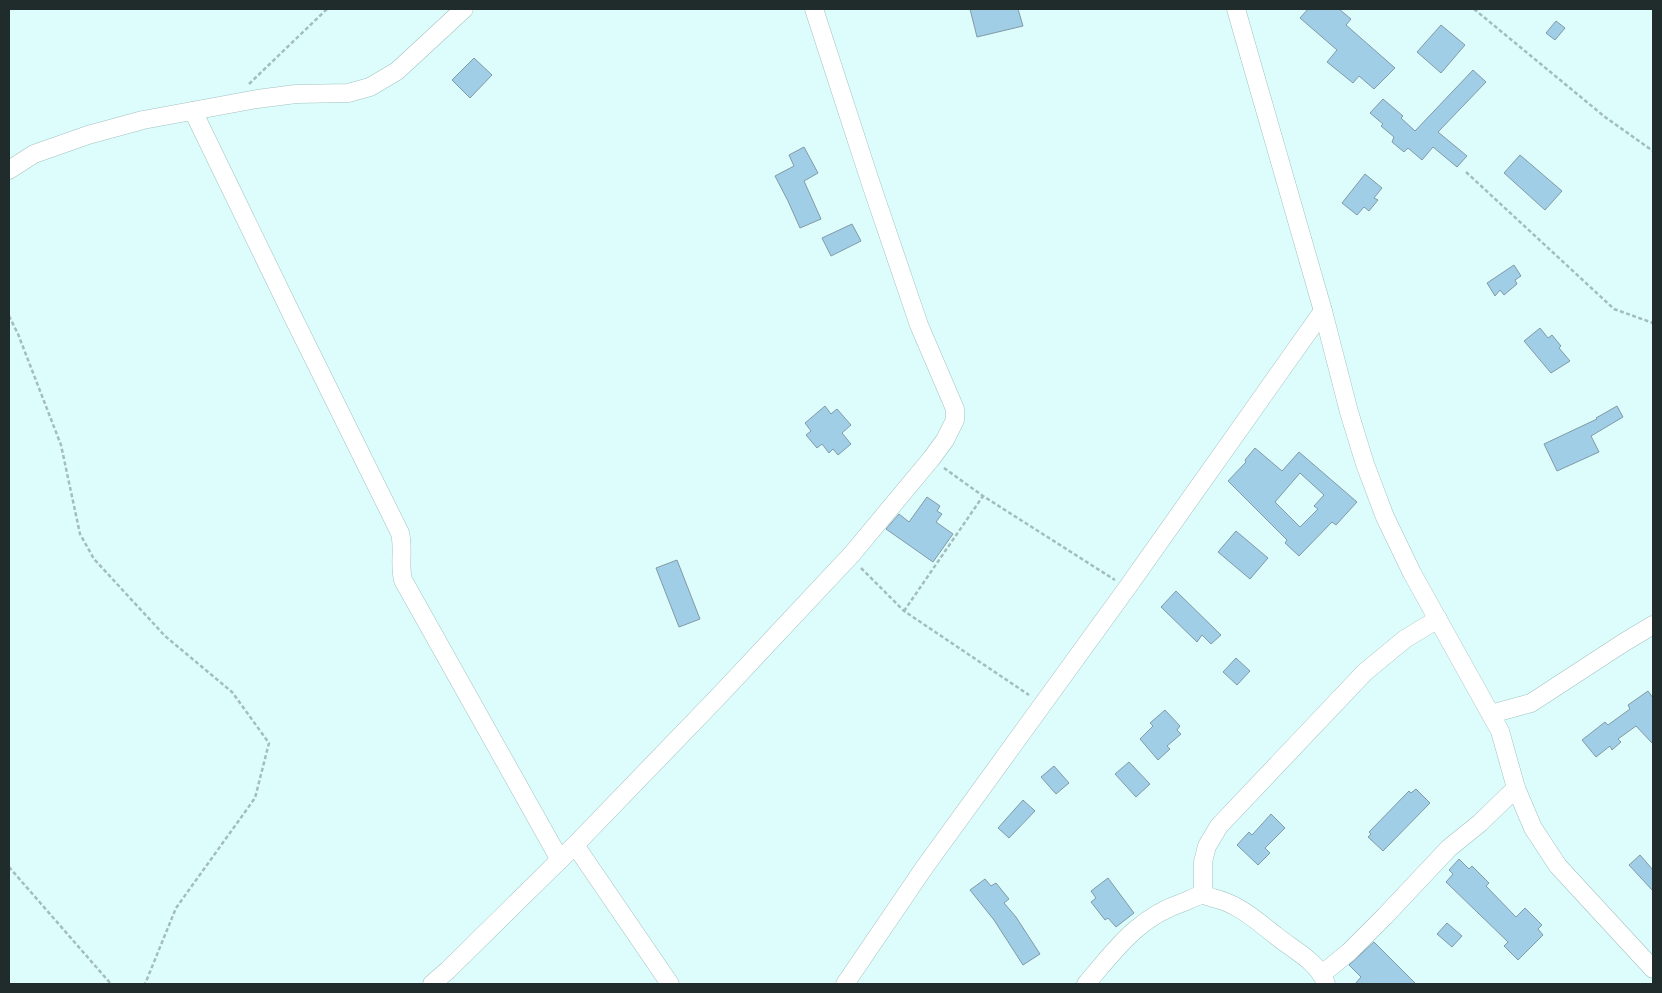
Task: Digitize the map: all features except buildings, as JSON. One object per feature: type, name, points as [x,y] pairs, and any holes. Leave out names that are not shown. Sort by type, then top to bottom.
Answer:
[{"type":"street","points":[[9,170],[34,154],[88,135],[143,120],[229,103],[296,94],[348,93],[370,87],[397,71],[464,9]]},
{"type":"street","points":[[432,984],[575,845],[852,554],[931,459],[945,440],[954,420],[955,409],[919,325],[870,184],[814,9]]},
{"type":"street","points":[[1236,9],[1323,312],[1349,412],[1385,517],[1412,573],[1500,731],[1516,788],[1533,828],[1558,866],[1653,969]]},
{"type":"street","points":[[193,111],[400,533],[403,544],[401,570],[404,580],[560,860]]},
{"type":"street","points":[[845,984],[924,868],[1127,588],[1323,312]]},
{"type":"street","points":[[1203,895],[1203,862],[1207,846],[1219,826],[1365,672],[1405,639],[1438,619]]},
{"type":"street","points":[[1491,714],[1532,703],[1653,625]]},
{"type":"street","points":[[1086,984],[1132,931],[1164,910],[1203,895],[1223,900],[1240,909],[1312,962],[1324,979],[1450,848],[1480,823],[1516,788]]},
{"type":"street","points":[[575,845],[670,984]]},
{"type":"path","points":[[229,103],[327,9]]},
{"type":"path","points":[[1474,9],[1605,116],[1653,151]]},
{"type":"path","points":[[1466,172],[1614,309],[1653,323]]},
{"type":"path","points":[[9,316],[18,334],[61,445],[80,534],[94,560],[165,636],[232,692],[269,743],[255,798],[176,908],[145,984]]},
{"type":"path","points":[[931,459],[983,496],[1127,588]]},
{"type":"path","points":[[904,610],[983,496]]},
{"type":"path","points":[[852,554],[862,569],[904,610],[1043,704]]},
{"type":"path","points":[[9,867],[111,984]]}]
